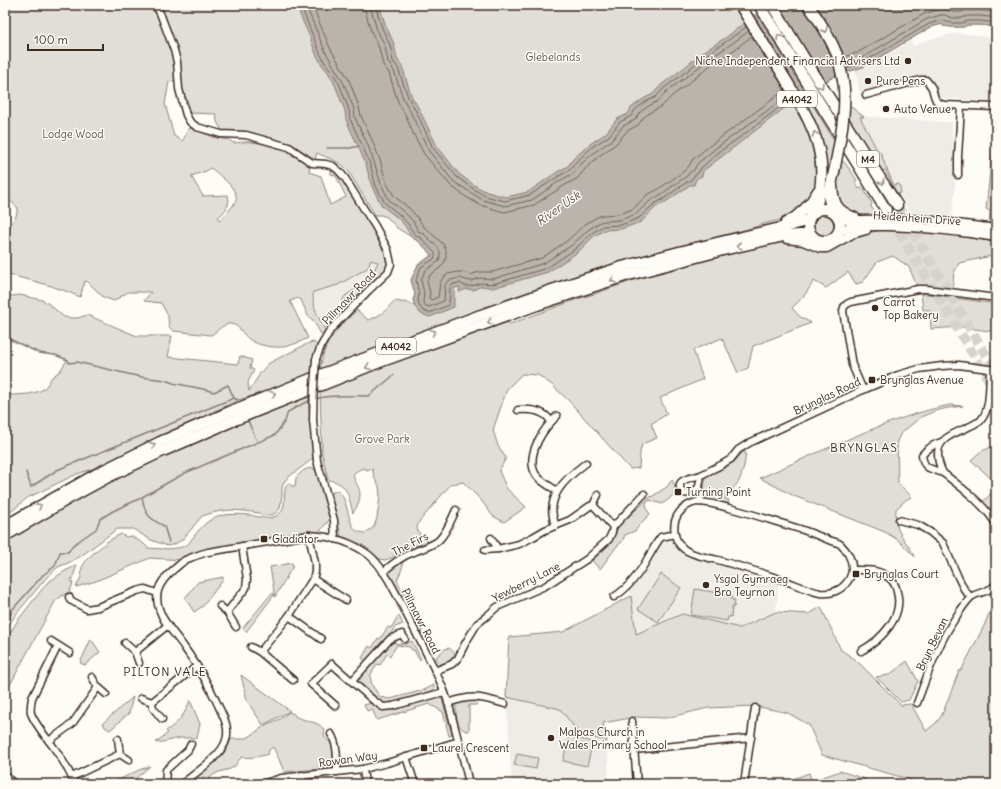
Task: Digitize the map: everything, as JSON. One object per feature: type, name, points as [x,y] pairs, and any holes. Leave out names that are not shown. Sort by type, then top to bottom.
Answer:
[{"type":"highway","name":"A4042","points":[[740,5],[808,118],[817,142],[822,172],[820,198],[815,211]]},
{"type":"highway","name":"M4","points":[[759,5],[886,210]]},
{"type":"highway","name":"M4","points":[[772,5],[896,205]]},
{"type":"highway","name":"A4042","points":[[808,5],[824,27],[831,40],[838,57],[844,87],[844,110],[841,133],[829,193],[829,199],[835,214]]},
{"type":"highway","name":"A4042","points":[[770,230],[787,223],[798,215],[814,197],[821,185]]},
{"type":"highway","points":[[823,209],[835,214],[840,225],[838,233],[831,239],[819,241],[812,236],[808,228],[808,220],[815,211],[823,209]]},
{"type":"highway","name":"A4042","points":[[5,526],[100,472],[160,442],[328,372],[478,316],[629,265],[808,220]]},
{"type":"highway","name":"A4042","points":[[5,536],[106,478],[163,451],[237,419],[377,364],[537,305],[625,276],[723,250],[777,238],[801,234],[812,236]]},
{"type":"main road","name":"A4042","points":[[833,176],[834,194],[836,203],[840,209],[846,214],[863,220]]},
{"type":"main road","name":"Heidenheim Drive","points":[[835,214],[848,220],[925,220],[996,231]]},
{"type":"main road","name":"A4042","points":[[777,238],[796,240],[820,248],[827,248],[852,234],[882,226]]},
{"type":"main road","name":"Heidenheim Drive","points":[[838,233],[848,228],[882,226],[996,231]]},
{"type":"street","name":"Pillmawr Road","points":[[155,5],[160,13],[174,50],[177,62],[179,89],[186,115],[190,122],[205,130],[221,134],[246,135],[289,147],[312,163],[333,166],[345,178],[388,250],[391,264],[388,272],[331,328],[316,359],[313,401],[318,461],[334,520],[335,539],[351,544],[370,556],[383,572],[398,598],[444,692],[469,784]]},
{"type":"street","points":[[866,95],[920,80],[926,80],[931,86],[935,100],[940,104],[996,107]]},
{"type":"street","points":[[958,175],[961,106]]},
{"type":"street","points":[[863,390],[852,365],[843,312],[844,307],[847,304],[867,298],[918,289],[996,298]]},
{"type":"street","name":"Brynglas Road","points":[[699,487],[687,494],[683,493],[679,489],[680,484],[688,478],[695,477],[726,462],[738,450],[749,443],[898,375],[919,369],[959,365],[993,370]]},
{"type":"street","points":[[943,473],[938,456],[939,448],[942,442],[948,437],[981,420],[989,403],[993,370]]},
{"type":"street","points":[[525,409],[526,417]]},
{"type":"street","points":[[518,410],[532,410],[545,415],[551,422]]},
{"type":"street","points":[[557,416],[542,434],[533,453],[532,462],[534,472],[544,482],[557,491]]},
{"type":"street","points":[[942,442],[936,443],[922,455],[923,462],[929,469],[943,473],[980,505],[996,524]]},
{"type":"street","points":[[556,526],[552,518],[552,507],[555,495],[568,478],[586,463]]},
{"type":"street","points":[[579,468],[585,473]]},
{"type":"street","points":[[701,474],[699,487],[701,502]]},
{"type":"street","name":"Yewberry Lane","points":[[435,671],[452,664],[458,658],[477,624],[497,607],[545,586],[587,559],[609,539],[614,527],[644,494]]},
{"type":"street","points":[[485,550],[498,549],[519,544],[570,520],[586,507],[593,505],[598,495]]},
{"type":"street","points":[[691,503],[710,503],[816,534],[839,544],[843,547],[850,558],[852,570],[845,585],[836,592],[820,593],[718,560],[689,553],[680,545],[675,534],[674,524],[677,514],[691,503]]},
{"type":"street","points":[[593,505],[614,527]]},
{"type":"street","name":"The Firs","points":[[383,572],[395,562],[429,546],[440,539],[446,531],[456,510]]},
{"type":"street","points":[[899,520],[918,525],[930,532],[943,543],[965,591],[971,598]]},
{"type":"street","points":[[614,597],[623,592],[638,576],[654,547],[662,537],[675,534]]},
{"type":"street","points":[[182,784],[222,750],[228,730],[225,720],[204,677],[178,637],[163,618],[158,606],[157,592],[161,582],[184,561],[208,552],[309,535],[335,539]]},
{"type":"street","points":[[260,652],[289,616],[313,579],[315,563],[309,535]]},
{"type":"street","points":[[491,538],[498,549]]},
{"type":"street","points":[[227,612],[246,588],[247,579],[242,546]]},
{"type":"street","points":[[852,570],[874,571],[885,575],[892,581],[899,597],[899,607],[892,623],[875,641],[861,651]]},
{"type":"street","points":[[313,579],[346,600]]},
{"type":"street","name":"Bryn Bevan","points":[[917,704],[942,642],[956,616],[967,601],[977,594],[996,585]]},
{"type":"street","points":[[68,597],[70,600],[86,608],[98,606],[137,590],[145,589],[157,592]]},
{"type":"street","points":[[220,606],[227,612],[236,627]]},
{"type":"street","points":[[289,616],[321,639]]},
{"type":"street","points":[[135,652],[168,625]]},
{"type":"street","points":[[352,681],[390,639],[402,634],[405,639]]},
{"type":"street","points":[[51,642],[70,653]]},
{"type":"street","points":[[125,643],[135,652],[139,663]]},
{"type":"street","points":[[58,646],[32,698],[30,705],[31,714],[38,727],[58,754],[75,784]]},
{"type":"street","points":[[251,647],[260,652],[293,680]]},
{"type":"street","points":[[336,706],[312,684],[332,664],[383,707],[394,706],[444,692]]},
{"type":"street","points":[[152,702],[197,666]]},
{"type":"street","points":[[92,677],[98,687],[106,694]]},
{"type":"street","points":[[49,741],[72,724],[98,687]]},
{"type":"street","points":[[448,703],[459,699],[476,697],[486,698],[505,704]]},
{"type":"street","points":[[141,698],[152,702]]},
{"type":"street","points":[[152,702],[153,708],[162,720]]},
{"type":"street","points":[[744,784],[755,708]]},
{"type":"street","points":[[632,721],[637,784]]},
{"type":"street","points":[[331,734],[334,738],[336,748],[337,772]]},
{"type":"street","points":[[634,750],[751,738]]},
{"type":"street","points":[[118,740],[120,754],[129,760]]},
{"type":"street","name":"Rowan Way","points":[[262,784],[281,778],[363,769],[458,741]]},
{"type":"street","points":[[165,784],[166,770],[188,750],[191,744]]},
{"type":"street","points":[[72,778],[120,754]]},
{"type":"street","points":[[406,757],[415,784]]},
{"type":"street","points":[[363,769],[365,784]]},
{"type":"street","points":[[302,775],[303,784]]},
{"type":"street","points":[[5,776],[14,784]]},
{"type":"shaded area","points":[[957,33],[983,36],[996,42],[996,102],[939,98],[934,83],[926,76],[921,76],[921,83],[908,86],[891,94],[864,100],[862,95],[860,95],[856,74],[854,71],[864,68],[911,41],[913,46],[927,40]]},
{"type":"shaded area","points":[[860,116],[952,122],[952,137],[956,138],[954,175],[956,175],[952,219],[911,216]]},
{"type":"shaded area","points":[[370,260],[378,262],[373,273],[358,287],[345,296],[343,307],[345,308],[338,318],[325,331],[316,312],[313,292],[338,285],[368,267]]},
{"type":"shaded area","name":"Ysgol Gymraeg Bro Teyrnon","points":[[668,537],[689,556],[779,581],[776,612],[740,628],[682,614],[636,635],[630,589],[640,578],[662,542]]},
{"type":"shaded area","name":"Malpas Church in Wales Primary School","points":[[506,697],[560,709],[579,733],[607,742],[609,784],[512,784],[507,710],[504,709]]},
{"type":"green space","name":"Lodge Wood","points":[[5,5],[152,5],[161,22],[174,61],[176,80],[169,82],[165,104],[174,136],[182,141],[190,128],[216,138],[230,140],[233,143],[260,143],[282,150],[310,165],[309,172],[321,176],[330,205],[346,197],[336,176],[329,173],[332,171],[339,173],[381,239],[388,264],[386,272],[350,307],[343,307],[342,302],[345,296],[358,287],[373,273],[378,262],[370,260],[369,267],[338,285],[313,292],[315,308],[325,331],[321,334],[313,320],[308,316],[299,298],[290,301],[308,338],[291,345],[284,347],[273,347],[262,345],[247,337],[233,324],[227,324],[211,335],[173,331],[169,327],[168,316],[161,303],[144,301],[151,292],[128,292],[114,301],[103,297],[88,282],[85,281],[80,297],[52,286],[5,274],[5,218],[9,228],[16,216],[18,208],[5,196]],"holes":[[[211,168],[223,178],[234,191],[236,196],[236,200],[233,205],[220,221],[218,218],[225,210],[229,202],[228,195],[203,196],[191,176]]]},
{"type":"green space","points":[[158,5],[318,5],[456,287],[461,286],[823,51],[996,5],[996,28],[981,25],[951,27],[943,26],[943,24],[931,27],[863,67],[835,76],[806,94],[835,142],[825,198],[823,198],[826,177],[826,160],[819,132],[802,97],[791,103],[806,127],[812,146],[817,177],[815,189],[808,201],[794,214],[784,219],[634,258],[583,274],[455,319],[320,370],[324,352],[330,340],[342,324],[357,310],[368,320],[382,313],[394,301],[409,303],[415,306],[413,300],[415,294],[411,280],[418,265],[432,255],[418,241],[397,228],[387,217],[375,215],[347,169],[340,164],[317,153],[315,159],[293,145],[250,132],[223,132],[217,122],[216,114],[189,113],[187,107],[188,102],[182,91],[178,49]]},
{"type":"green space","name":"Glebelands","points":[[351,5],[734,5],[745,23],[756,14],[565,195],[454,202]]},
{"type":"green space","points":[[849,105],[864,117],[860,117],[876,148],[881,153],[894,185],[899,184],[901,191],[899,194],[895,190],[885,170],[882,171],[848,118]]},
{"type":"green space","points":[[996,113],[996,226],[990,226],[990,211],[986,209]]},
{"type":"green space","points":[[841,160],[845,163],[857,180],[855,182],[859,189],[862,187],[872,203],[871,207],[879,216],[866,216],[845,211],[838,199],[836,183]]},
{"type":"green space","points":[[822,214],[830,218],[834,226],[830,234],[822,238],[814,234],[810,226],[814,218]]},
{"type":"green space","name":"Grove Park","points":[[881,230],[947,233],[996,242],[996,255],[959,263],[954,273],[952,293],[918,289],[909,267],[893,256],[877,262],[863,282],[856,284],[848,272],[826,288],[814,281],[804,296],[792,308],[799,316],[811,323],[753,346],[748,368],[738,373],[722,338],[693,350],[703,379],[660,398],[667,414],[651,424],[657,438],[642,444],[639,468],[630,469],[569,401],[552,385],[538,375],[522,374],[507,389],[493,430],[498,446],[506,458],[499,471],[507,489],[526,507],[504,522],[493,516],[480,499],[463,482],[451,484],[418,523],[417,529],[420,535],[428,542],[409,548],[385,560],[380,559],[360,544],[341,537],[330,493],[336,491],[341,493],[352,525],[357,531],[365,533],[374,527],[377,518],[380,497],[379,486],[374,477],[372,468],[367,470],[364,468],[355,473],[354,479],[360,494],[358,504],[353,513],[344,487],[328,480],[322,453],[320,391],[466,334],[505,321],[510,324],[652,274],[735,250],[776,242],[797,242],[815,251],[829,251],[855,236]]},
{"type":"green space","points":[[5,290],[12,296],[20,295],[42,300],[64,317],[78,318],[87,315],[137,336],[172,336],[168,357],[238,364],[240,356],[252,360],[250,368],[254,370],[248,382],[249,391],[268,364],[309,343],[314,342],[317,346],[311,374],[238,400],[98,467],[77,474],[27,498],[5,517],[5,394],[29,394],[40,391],[45,388],[52,377],[60,371],[67,360],[55,355],[39,353],[5,337]]},
{"type":"green space","points":[[921,294],[996,304],[996,332],[961,327],[931,329],[930,310],[923,310]]},
{"type":"green space","points":[[308,395],[314,457],[286,479],[282,488],[280,508],[277,512],[272,515],[261,515],[259,513],[230,510],[202,516],[183,539],[168,546],[151,540],[133,529],[117,529],[81,556],[58,567],[47,577],[5,630],[5,542],[104,484],[237,424]]},
{"type":"green space","points":[[950,405],[963,406],[935,411],[921,417],[901,433],[897,441],[898,483],[912,497],[907,499],[896,509],[897,527],[901,536],[915,557],[898,540],[885,532],[794,496],[760,478],[875,428],[917,413]]},
{"type":"green space","points":[[991,447],[996,448],[996,483],[971,460],[980,452]]},
{"type":"green space","points":[[744,451],[745,462],[742,472],[738,483],[732,490],[728,489],[725,499],[729,500],[727,505],[706,498],[704,488],[706,477],[734,462]]},
{"type":"green space","points":[[313,468],[317,472],[330,519],[317,533],[279,537],[209,550],[183,560],[150,558],[96,581],[76,587],[81,577],[82,567],[88,558],[108,541],[121,534],[126,537],[131,536],[148,548],[162,549],[184,547],[202,527],[211,519],[218,516],[241,514],[269,518],[276,516],[283,509],[285,491],[288,483],[295,486],[296,478],[304,470]]},
{"type":"green space","points":[[672,479],[675,486],[675,493],[662,504],[649,500],[646,504],[647,510],[650,514],[635,531],[625,535],[622,542],[617,546],[600,569],[592,561],[611,543],[619,525],[650,497],[668,486]]},
{"type":"green space","points":[[996,487],[996,518],[981,503]]},
{"type":"green space","points":[[403,561],[401,571],[397,580],[422,631],[421,633],[419,632],[388,575],[393,567]]},
{"type":"green space","points":[[292,563],[293,566],[275,597],[270,567]]},
{"type":"green space","points":[[77,565],[71,582],[73,583],[70,591],[56,600],[9,687],[5,699],[5,641],[18,620],[47,583]]},
{"type":"green space","points":[[661,574],[681,588],[658,622],[638,609]]},
{"type":"green space","points":[[223,577],[223,580],[203,606],[194,612],[185,598],[198,582]]},
{"type":"green space","points":[[695,589],[732,595],[732,600],[735,600],[734,607],[732,607],[731,617],[728,617],[727,621],[691,615]]},
{"type":"green space","points":[[271,594],[274,595],[246,632],[243,628]]},
{"type":"green space","points":[[631,596],[636,634],[682,614],[740,628],[776,612],[809,614],[821,607],[841,650],[856,660],[901,705],[911,704],[926,731],[936,723],[942,715],[959,671],[961,671],[984,626],[993,604],[996,601],[996,784],[926,784],[822,755],[809,725],[788,713],[755,706],[708,708],[666,718],[636,717],[603,723],[607,742],[579,733],[560,709],[506,697],[509,637],[563,632]]},
{"type":"green space","points":[[398,616],[403,624],[395,627],[389,637],[365,661],[362,658],[369,646],[372,648],[378,638],[380,639],[388,627],[391,628]]},
{"type":"green space","points":[[91,639],[100,652],[85,665],[80,663]]},
{"type":"green space","points":[[412,641],[421,659],[419,660],[414,650],[410,647],[397,645],[390,656],[387,654],[380,665],[377,664],[370,676],[372,685],[380,697],[390,699],[424,690],[434,685],[434,689],[432,691],[388,704],[381,702],[363,686],[360,682],[360,677],[392,643],[406,644]]},
{"type":"green space","points":[[449,648],[453,651],[455,657],[448,663],[441,666],[436,657],[445,649]]},
{"type":"green space","points":[[907,661],[918,681],[909,700],[901,702],[876,677],[889,675]]},
{"type":"green space","points":[[241,675],[290,711],[263,725],[247,701]]},
{"type":"green space","points":[[133,697],[129,713],[110,730],[105,727],[103,723]]},
{"type":"green space","points":[[435,697],[442,699],[452,735],[449,736],[443,712],[429,704],[377,720],[372,709],[367,711],[364,705],[371,703],[382,710],[389,710],[402,708]]},
{"type":"green space","points":[[477,699],[479,702],[476,705],[469,705],[469,731],[462,729],[458,723],[454,703]]},
{"type":"green space","points":[[190,700],[200,724],[197,738],[180,738],[158,743],[156,742],[168,733],[166,731],[181,718]]},
{"type":"green space","points":[[289,712],[294,714],[296,717],[318,724],[325,730],[325,738],[332,745],[334,763],[330,768],[284,772],[273,747],[269,750],[268,754],[262,756],[242,757],[235,766],[213,775],[203,784],[186,784],[224,753],[231,739],[249,737],[267,724],[280,719]]},
{"type":"green space","points":[[569,736],[593,742],[587,766],[563,761]]},
{"type":"green space","points":[[517,754],[538,758],[536,769],[514,765]]},
{"type":"green space","points":[[150,766],[130,784],[110,784],[139,770]]},
{"type":"green space","points":[[840,771],[865,779],[867,784],[823,784],[793,779],[809,773],[812,781]]},
{"type":"water","name":"River Usk","points":[[299,5],[379,5],[394,44],[397,59],[402,66],[411,95],[437,146],[459,174],[487,192],[506,197],[528,192],[568,166],[573,159],[590,144],[606,133],[617,119],[628,114],[631,108],[653,94],[661,85],[703,52],[725,38],[756,14],[772,5],[996,5],[996,28],[981,25],[951,27],[943,26],[942,24],[931,27],[863,67],[835,76],[810,90],[786,107],[703,171],[702,176],[696,179],[694,185],[690,185],[656,207],[641,222],[621,229],[605,230],[594,236],[578,252],[548,272],[493,288],[482,286],[473,290],[467,289],[459,292],[460,287],[454,288],[454,307],[430,317],[421,314],[415,307],[413,300],[415,294],[411,280],[418,265],[432,255],[418,241],[412,238],[399,219],[382,206],[372,187],[366,165],[346,120],[345,111],[335,85],[316,54],[300,15]]},
{"type":"waterway","points":[[327,148],[350,148],[359,146]]},
{"type":"waterway","points":[[5,337],[39,353],[55,355],[68,360],[69,363],[77,362],[141,377],[165,380],[214,392],[228,385],[234,398],[238,400]]},
{"type":"waterway","points":[[316,399],[335,396],[369,396],[394,375]]},
{"type":"waterway","points":[[26,472],[31,487],[57,470],[234,398]]},
{"type":"waterway","points":[[169,542],[164,526],[151,518],[146,512],[142,497],[185,473],[275,435],[285,421],[288,412],[312,400]]},
{"type":"waterway","points":[[248,421],[257,441]]},
{"type":"waterway","points":[[5,624],[8,622],[12,610],[43,575],[55,566],[60,552],[68,552],[73,545],[96,529],[100,519],[141,498]]},
{"type":"tunnel","points":[[897,205],[996,372]]},
{"type":"tunnel","points":[[891,219],[996,392]]},
{"type":"place","name":"Niche Independent Financial Advisers Ltd","points":[[908,61]]},
{"type":"place","name":"Pure Pens","points":[[868,81]]},
{"type":"place","name":"Auto Venue","points":[[886,109]]},
{"type":"place","name":"Carrot Top Bakery","points":[[875,308]]},
{"type":"place","name":"Brynglas Avenue","points":[[872,380]]},
{"type":"place","name":"Turning Point","points":[[678,492]]},
{"type":"place","name":"Gladiator","points":[[264,539]]},
{"type":"place","name":"Brynglas Court","points":[[856,574]]},
{"type":"place","name":"Ysgol Gymraeg Bro Teyrnon","points":[[706,585]]},
{"type":"place","name":"Malpas Church in Wales Primary School","points":[[551,738]]},
{"type":"place","name":"Laurel Crescent","points":[[424,748]]},
{"type":"district","name":"BRYNGLAS","points":[[864,447]]},
{"type":"district","name":"PILTON VALE","points":[[165,671]]}]
